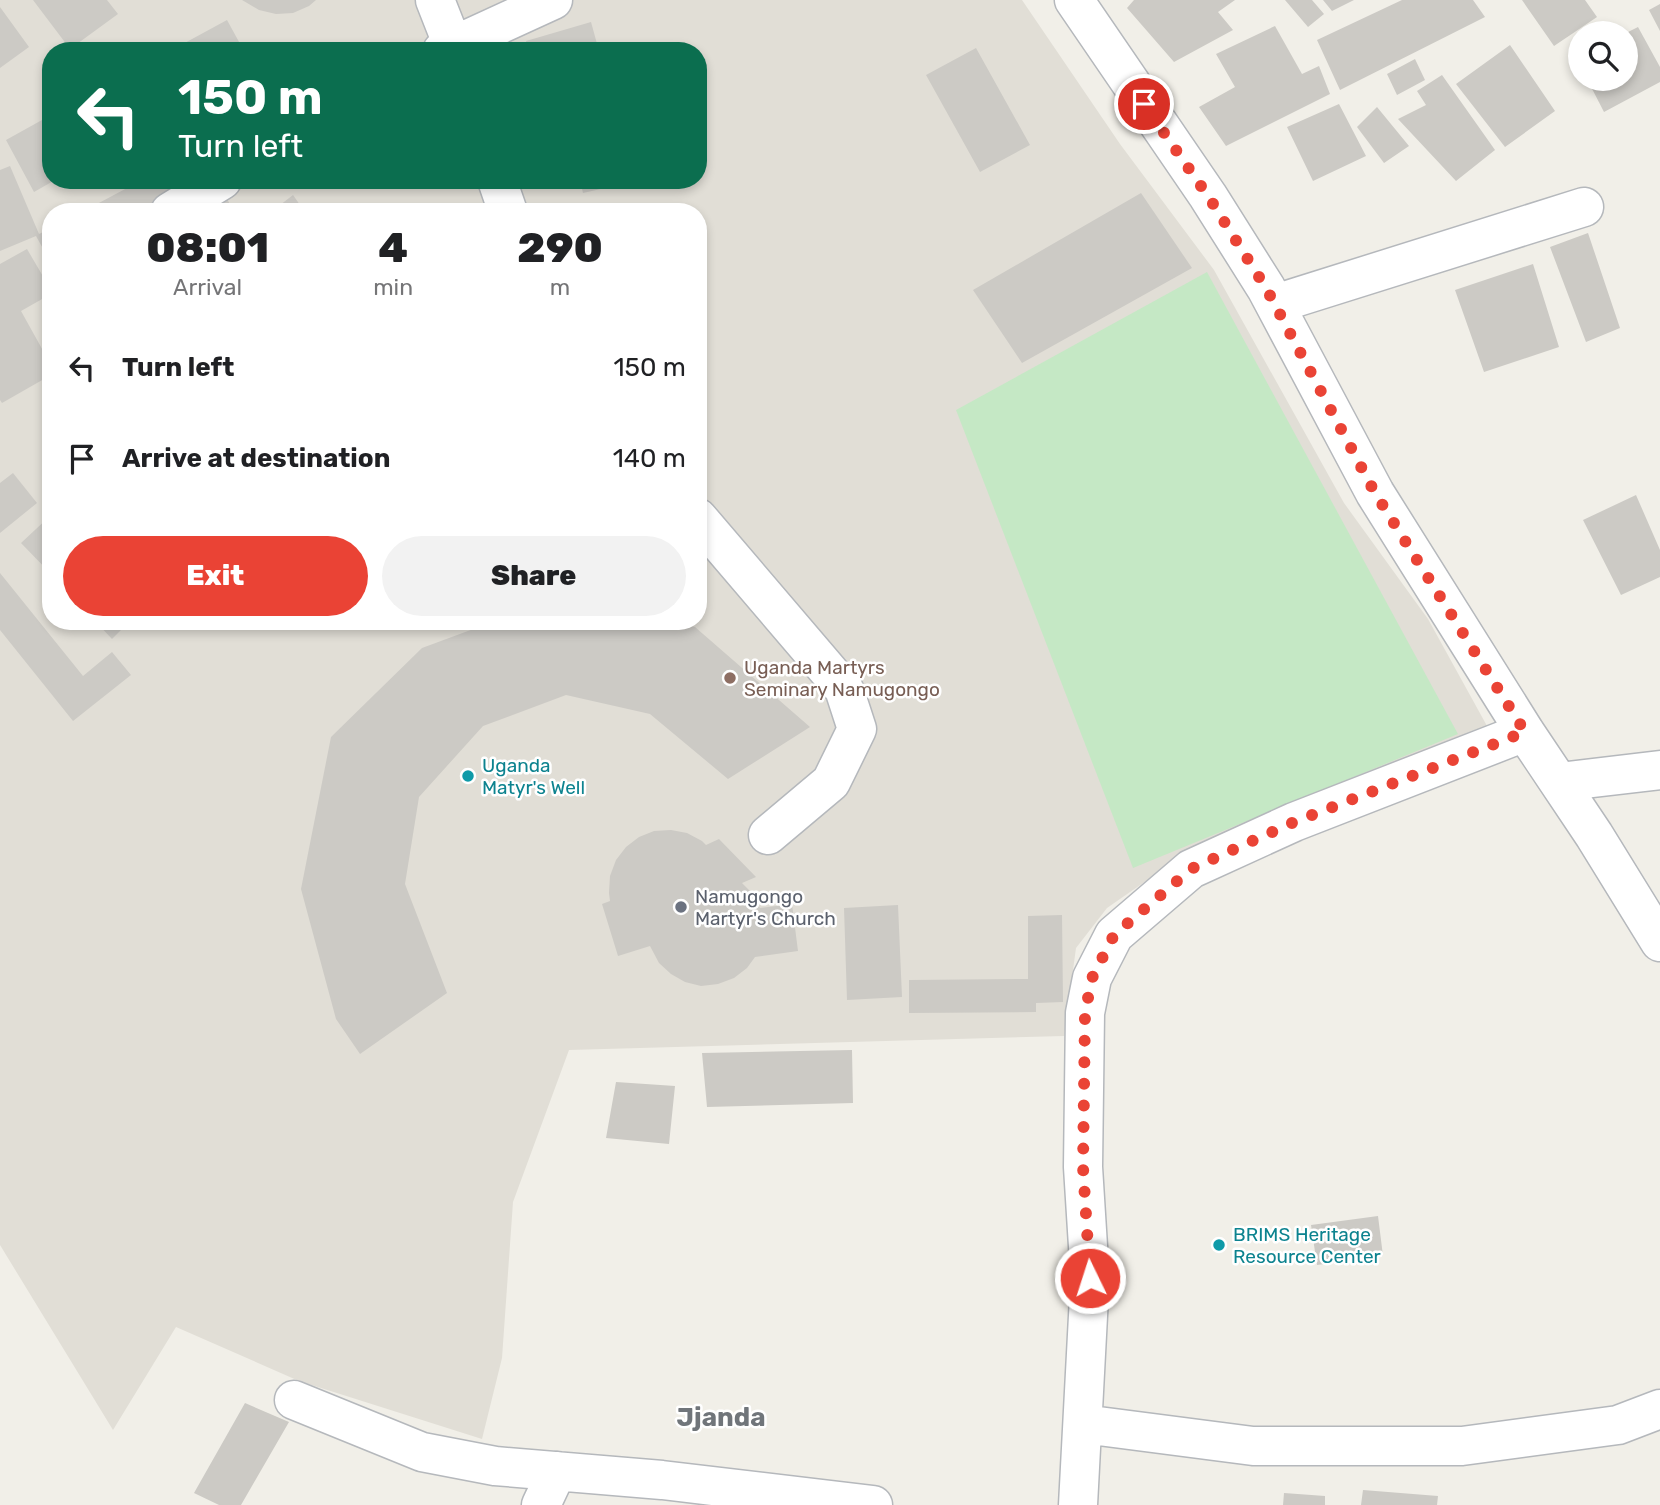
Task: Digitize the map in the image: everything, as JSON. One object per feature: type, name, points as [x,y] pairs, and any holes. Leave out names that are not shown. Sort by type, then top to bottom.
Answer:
[{"type":"street","points":[[435,0],[448,42]]},
{"type":"street","points":[[465,42],[553,0]]},
{"type":"street","points":[[1080,3],[1208,196],[1275,304],[1375,493],[1660,942]]},
{"type":"street","points":[[185,203],[207,189]]},
{"type":"street","points":[[1275,304],[1584,207]]},
{"type":"street","points":[[707,529],[844,689],[857,729],[831,782],[768,835]]},
{"type":"street","points":[[1078,1505],[1090,1278],[1083,1167],[1085,1013],[1092,978],[1114,935],[1191,869],[1294,822],[1525,732]]},
{"type":"street","points":[[1559,782],[1660,770]]},
{"type":"street","points":[[294,1401],[422,1452],[495,1466],[662,1480],[873,1505]]},
{"type":"street","points":[[1083,1424],[1254,1446],[1462,1446],[1618,1425],[1660,1409]]},
{"type":"street","points":[[541,1505],[556,1471]]},
{"type":"shaded area","name":"Uganda Martyrs Seminary Namugongo","points":[[0,0],[1022,0],[1120,144],[1214,270],[1344,503],[1428,619],[1492,735],[1179,858],[1107,908],[1076,948],[1064,1036],[569,1050],[513,1202],[502,1358],[482,1439],[299,1381],[176,1327],[113,1430],[0,1245]]},
{"type":"green space","points":[[1207,272],[1458,734],[1133,868],[956,410]]},
{"type":"building","points":[[33,0],[107,0],[118,14],[80,42],[65,42]]},
{"type":"building","points":[[242,0],[316,0],[293,13],[276,14],[259,10]]},
{"type":"building","points":[[1134,0],[1235,0],[1218,12],[1233,30],[1174,62],[1127,8]]},
{"type":"building","points":[[1285,0],[1312,0],[1324,14],[1308,27]]},
{"type":"building","points":[[1323,0],[1354,0],[1332,11]]},
{"type":"building","points":[[1402,0],[1473,0],[1485,17],[1340,90],[1317,40]]},
{"type":"building","points":[[1522,0],[1585,0],[1597,17],[1591,21],[1568,21],[1568,37],[1554,46]]},
{"type":"building","points":[[1660,4],[1660,31],[1649,10]]},
{"type":"building","points":[[0,7],[29,47],[0,68]]},
{"type":"building","points":[[227,20],[239,42],[187,42]]},
{"type":"building","points":[[591,22],[597,42],[526,42]]},
{"type":"building","points":[[1275,26],[1302,74],[1319,66],[1330,94],[1226,146],[1199,107],[1235,87],[1216,54]]},
{"type":"building","points":[[1638,27],[1660,67],[1660,82],[1604,112],[1593,91],[1638,91]]},
{"type":"building","points":[[1510,45],[1555,111],[1505,147],[1456,84]]},
{"type":"building","points":[[976,48],[1030,145],[980,172],[926,75]]},
{"type":"building","points":[[1415,59],[1425,80],[1397,95],[1387,74]]},
{"type":"building","points":[[1442,75],[1495,150],[1456,181],[1398,119],[1426,105],[1417,91]]},
{"type":"building","points":[[1339,104],[1366,156],[1313,181],[1287,127]]},
{"type":"building","points":[[1377,107],[1409,146],[1384,163],[1357,127]]},
{"type":"building","points":[[42,120],[42,187],[34,192],[6,140]]},
{"type":"building","points":[[10,166],[39,234],[42,232],[42,247],[36,236],[0,251],[0,170]]},
{"type":"building","points":[[125,189],[222,189],[229,203],[99,203]]},
{"type":"building","points":[[582,189],[601,189],[583,193]]},
{"type":"building","points":[[1141,193],[1192,268],[1022,363],[973,290]]},
{"type":"building","points":[[293,195],[299,203],[283,203]]},
{"type":"building","points":[[1588,233],[1620,328],[1586,342],[1550,247]]},
{"type":"building","points":[[27,249],[42,275],[42,299],[21,311],[42,349],[42,380],[2,403],[0,400],[0,264]]},
{"type":"building","points":[[1533,264],[1559,347],[1484,372],[1455,290]]},
{"type":"building","points":[[13,473],[37,503],[0,533],[0,483]]},
{"type":"building","points":[[1636,495],[1660,550],[1660,577],[1621,595],[1583,520]]},
{"type":"building","points":[[42,523],[42,565],[21,543]]},
{"type":"building","points":[[0,573],[42,625],[42,630],[46,630],[83,676],[112,652],[131,675],[73,721],[0,630]]},
{"type":"building","points":[[104,630],[121,630],[112,639]]},
{"type":"building","points":[[471,630],[698,630],[810,727],[728,779],[650,714],[566,695],[483,726],[419,797],[405,884],[447,993],[360,1054],[336,1019],[301,889],[331,737],[422,648]]},
{"type":"building","name":"Namugongo Martyr's Church","points":[[654,831],[687,833],[706,845],[719,839],[756,877],[742,883],[752,893],[760,908],[792,904],[798,951],[755,957],[747,968],[734,978],[701,986],[685,982],[671,974],[659,963],[650,946],[618,956],[602,904],[610,901],[610,876],[616,860],[626,847],[639,837]]},
{"type":"building","points":[[898,905],[902,997],[847,1000],[844,908]]},
{"type":"building","points":[[1062,915],[1063,1002],[1036,1003],[1036,1012],[909,1013],[909,980],[1028,979],[1028,916]]},
{"type":"building","points":[[852,1050],[853,1103],[707,1107],[702,1053]]},
{"type":"building","points":[[616,1082],[675,1086],[669,1144],[606,1138]]},
{"type":"building","points":[[1378,1216],[1383,1256],[1317,1265],[1311,1225]]},
{"type":"building","points":[[245,1403],[289,1422],[241,1505],[219,1505],[194,1493]]},
{"type":"building","points":[[1363,1490],[1438,1496],[1437,1505],[1361,1505]]},
{"type":"building","points":[[1284,1493],[1325,1496],[1325,1505],[1283,1505]]},
{"type":"place","name":"Uganda Martyrs Seminary Namugongo","points":[[730,678]]},
{"type":"place","name":"Uganda Matyr's Well","points":[[468,776]]},
{"type":"place","name":"Namugongo Martyr's Church","points":[[681,907]]},
{"type":"place","name":"BRIMS Heritage Resource Center","points":[[1219,1245]]},
{"type":"district","name":"Jjanda","points":[[721,1417]]},
{"type":"route","points":[[1090,1278],[1083,1167],[1085,1013],[1092,978],[1114,935],[1191,869],[1294,822],[1525,732],[1375,493],[1266,288],[1208,196],[1144,104]]}]
